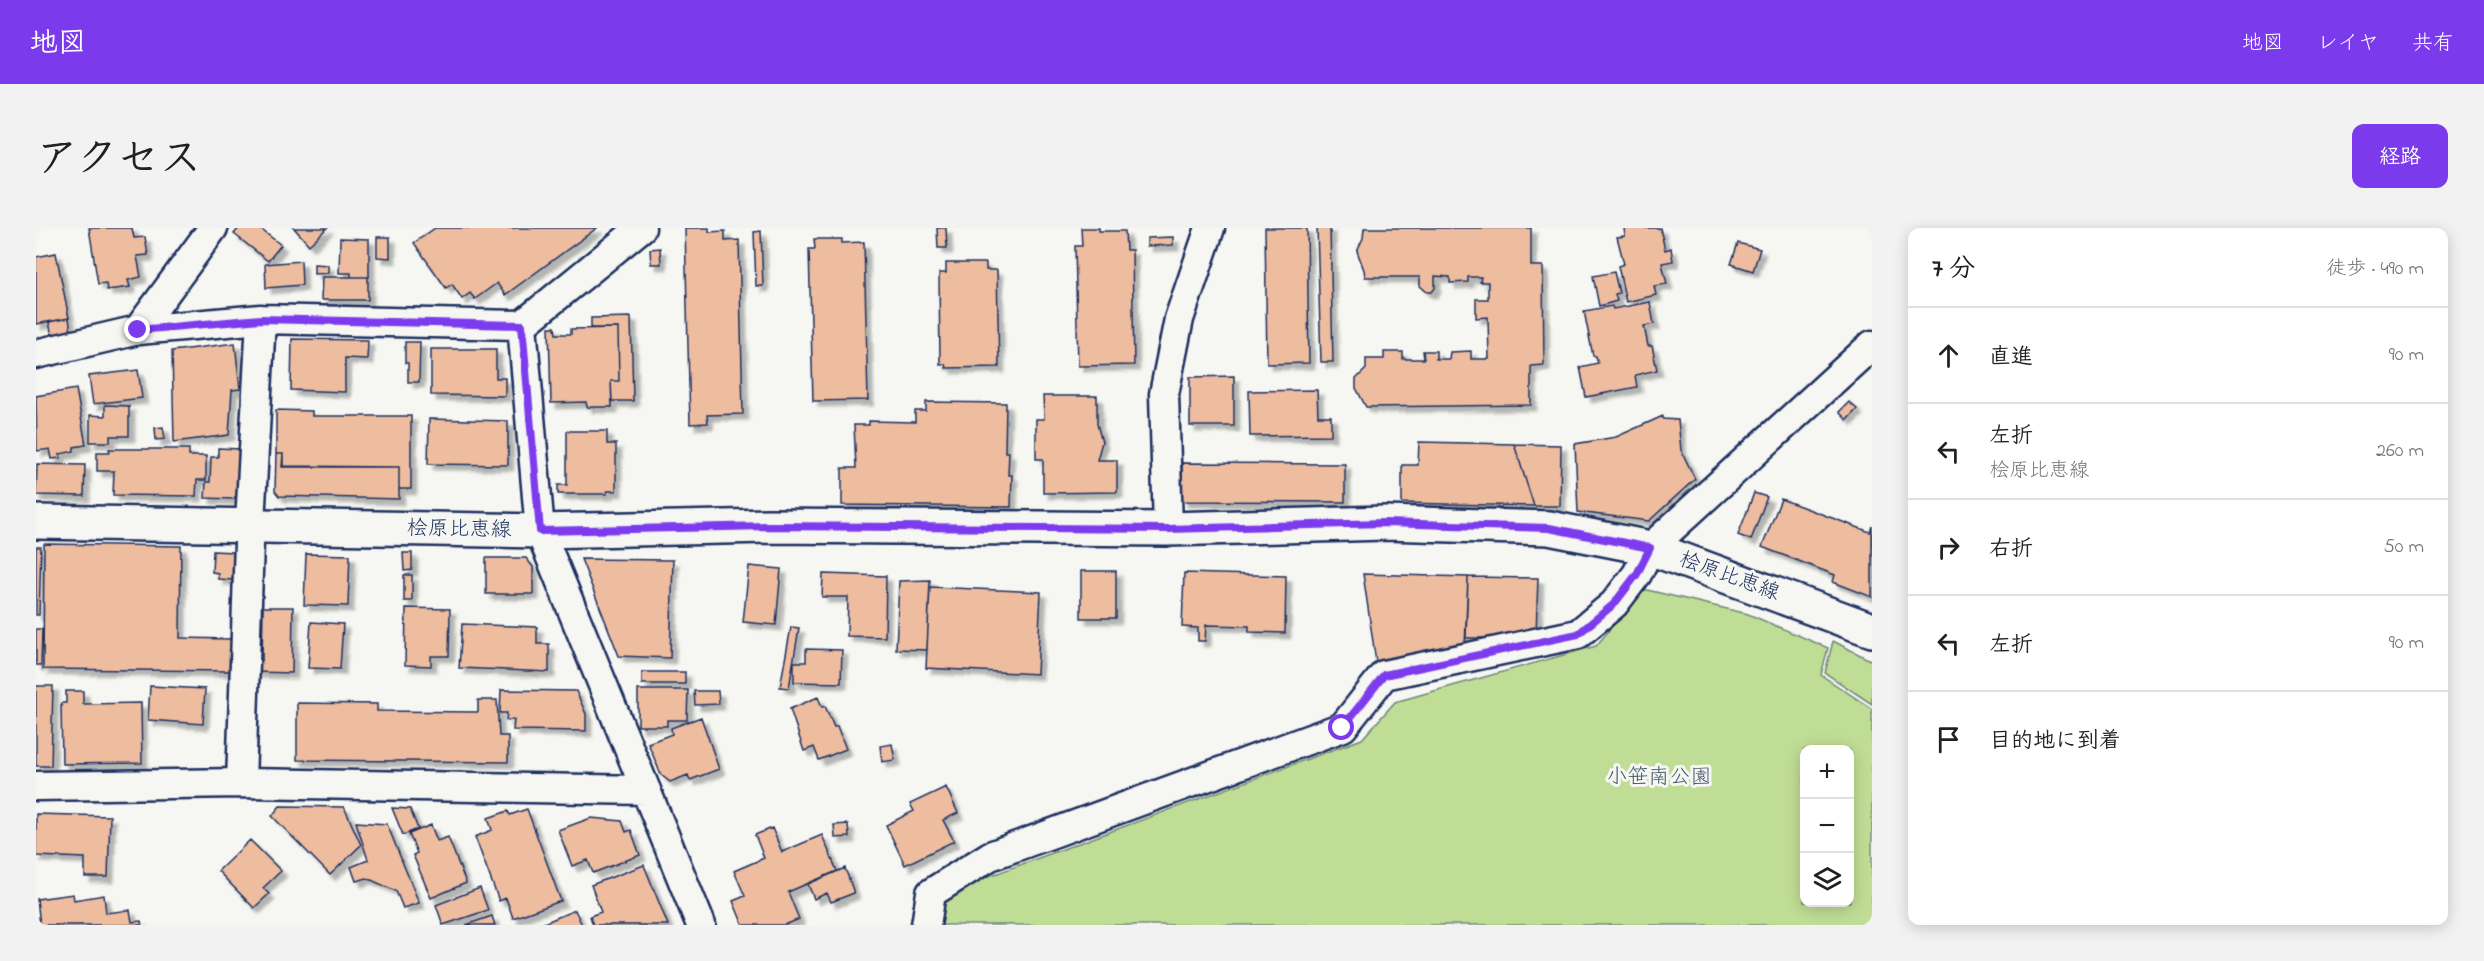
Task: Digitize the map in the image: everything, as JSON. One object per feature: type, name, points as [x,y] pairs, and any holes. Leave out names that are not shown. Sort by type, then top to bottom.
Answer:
[{"type":"main road","name":"桧原比恵線","points":[[36,522],[540,531],[769,526],[1168,529],[1385,523],[1549,528],[1650,548],[1872,630]]},
{"type":"street","points":[[138,330],[213,228]]},
{"type":"street","points":[[36,354],[138,330],[261,319],[522,325],[641,228]]},
{"type":"street","points":[[1168,529],[1164,394],[1179,320],[1210,228]]},
{"type":"street","points":[[241,783],[250,526],[261,319]]},
{"type":"street","points":[[522,325],[540,531],[701,925]]},
{"type":"street","points":[[926,925],[932,893],[990,856],[1342,728],[1384,675],[1578,634],[1614,604],[1637,574],[1650,548],[1872,345]]},
{"type":"street","points":[[36,786],[241,783],[646,790]]},
{"type":"green space","name":"小笹南公園","points":[[1643,589],[1748,614],[1828,648],[1821,675],[1872,709],[1872,925],[942,925],[946,892],[1362,739],[1395,702],[1596,646]]},
{"type":"green space","points":[[1833,641],[1872,661],[1872,704],[1825,673]]},
{"type":"building","points":[[89,228],[132,228],[134,238],[145,237],[148,255],[137,256],[141,277],[128,280],[130,287],[107,290],[106,283],[98,284]]},
{"type":"building","points":[[239,228],[259,228],[281,245],[268,261],[234,234]]},
{"type":"building","points":[[294,228],[327,228],[309,245]]},
{"type":"building","points":[[435,228],[597,228],[505,295],[497,283],[475,299],[470,293],[462,299],[452,284],[446,288],[414,243]]},
{"type":"building","points":[[685,228],[709,228],[709,232],[725,231],[725,241],[739,240],[743,414],[707,415],[708,423],[690,424]]},
{"type":"building","points":[[937,228],[946,228],[947,248],[938,248]]},
{"type":"building","points":[[1081,228],[1125,231],[1126,250],[1132,250],[1134,365],[1078,366],[1075,246],[1082,246]]},
{"type":"building","points":[[1265,228],[1307,228],[1309,363],[1267,364]]},
{"type":"building","points":[[1317,228],[1330,228],[1333,362],[1321,362]]},
{"type":"building","points":[[1364,228],[1531,228],[1531,266],[1543,266],[1544,365],[1531,366],[1531,405],[1366,407],[1356,388],[1356,379],[1366,369],[1366,359],[1384,359],[1384,352],[1403,352],[1403,359],[1424,359],[1423,351],[1436,351],[1436,359],[1449,359],[1450,352],[1471,351],[1471,359],[1489,359],[1488,317],[1476,318],[1476,299],[1488,299],[1488,282],[1480,282],[1481,277],[1468,277],[1468,282],[1450,283],[1450,277],[1435,276],[1435,288],[1432,292],[1427,292],[1420,286],[1420,277],[1365,277],[1357,251],[1363,238]]},
{"type":"building","points":[[1624,228],[1660,228],[1665,250],[1671,248],[1673,261],[1662,263],[1667,284],[1654,286],[1656,295],[1626,302],[1618,266],[1624,264],[1617,237],[1625,236]]},
{"type":"building","points":[[761,231],[763,286],[756,286],[754,232]]},
{"type":"building","points":[[377,237],[390,237],[390,258],[377,257]]},
{"type":"building","points":[[1173,237],[1173,245],[1147,246],[1147,238]]},
{"type":"building","points":[[340,238],[369,239],[369,277],[351,277],[351,273],[339,273]]},
{"type":"building","points":[[814,239],[842,239],[842,243],[864,242],[868,400],[813,401],[809,249],[815,249]]},
{"type":"building","points":[[1738,243],[1760,249],[1753,271],[1731,264]]},
{"type":"building","points":[[660,248],[661,264],[651,264],[650,249]]},
{"type":"building","points":[[56,253],[69,318],[36,324],[36,257]]},
{"type":"building","points":[[301,261],[302,285],[266,288],[265,264]]},
{"type":"building","points":[[946,263],[986,263],[986,270],[997,270],[999,367],[946,368],[945,364],[940,364],[939,273],[946,273]]},
{"type":"building","points":[[314,264],[328,265],[328,273],[314,274]]},
{"type":"building","points":[[1614,272],[1619,293],[1615,294],[1617,301],[1599,306],[1593,276]]},
{"type":"building","points":[[322,277],[368,277],[368,300],[321,300]]},
{"type":"building","points":[[1650,302],[1654,324],[1644,326],[1648,346],[1652,346],[1657,370],[1635,375],[1637,387],[1586,397],[1580,367],[1598,363],[1596,356],[1593,356],[1584,311],[1612,306],[1613,309]]},
{"type":"building","points":[[631,317],[633,401],[612,401],[611,381],[619,381],[618,328],[591,328],[591,318]]},
{"type":"building","points":[[69,318],[71,332],[52,336],[49,322]]},
{"type":"building","points":[[549,327],[555,327],[556,334],[571,334],[571,329],[618,328],[619,381],[611,381],[612,407],[587,407],[586,402],[551,403]]},
{"type":"building","points":[[292,339],[368,340],[367,359],[345,358],[345,392],[291,390]]},
{"type":"building","points":[[405,342],[420,342],[419,382],[408,382]]},
{"type":"building","points":[[235,343],[240,389],[232,390],[229,435],[174,442],[172,351]]},
{"type":"building","points":[[431,349],[496,349],[496,378],[505,378],[505,396],[431,395]]},
{"type":"building","points":[[138,370],[142,398],[93,404],[89,376]]},
{"type":"building","points":[[1234,376],[1234,426],[1190,426],[1190,377]]},
{"type":"building","points":[[76,389],[86,445],[74,447],[74,451],[60,454],[60,458],[52,459],[50,449],[37,451],[36,396]]},
{"type":"building","points":[[1317,390],[1318,416],[1331,416],[1331,435],[1250,436],[1249,391]]},
{"type":"building","points":[[1043,396],[1097,396],[1097,424],[1102,442],[1097,460],[1117,460],[1117,492],[1043,493],[1043,459],[1036,459],[1036,419],[1044,419]]},
{"type":"building","points":[[926,402],[1006,403],[1005,452],[1009,452],[1008,475],[1012,475],[1011,507],[842,505],[842,468],[856,468],[854,425],[869,425],[869,421],[915,422],[915,411],[926,411]]},
{"type":"building","points":[[1849,402],[1857,409],[1847,420],[1839,412]]},
{"type":"building","points":[[105,405],[129,406],[129,436],[110,436],[110,442],[90,442],[90,415],[105,416]]},
{"type":"building","points":[[276,410],[312,411],[312,416],[411,416],[411,489],[399,489],[399,467],[283,466],[283,454],[276,454]]},
{"type":"building","points":[[1663,416],[1663,419],[1678,420],[1681,450],[1695,479],[1649,521],[1578,512],[1575,444],[1616,437]]},
{"type":"building","points":[[429,419],[508,421],[508,465],[428,464]]},
{"type":"building","points":[[163,427],[165,439],[156,440],[155,428]]},
{"type":"building","points":[[567,431],[607,431],[607,444],[616,444],[616,491],[607,491],[607,494],[558,494],[558,485],[567,485]]},
{"type":"building","points":[[1419,442],[1514,444],[1534,506],[1402,503],[1402,465],[1418,465]]},
{"type":"building","points":[[1514,444],[1561,445],[1560,506],[1534,506]]},
{"type":"building","points":[[218,448],[240,449],[238,494],[233,499],[205,498],[206,482],[210,482],[211,457],[218,457]]},
{"type":"building","points":[[109,449],[189,449],[189,456],[206,456],[206,480],[197,480],[196,496],[113,495],[114,471],[97,471],[97,452],[110,452]]},
{"type":"building","points":[[276,454],[283,454],[282,467],[399,467],[399,499],[279,496],[275,491]]},
{"type":"building","points":[[1182,463],[1345,464],[1345,502],[1182,501]]},
{"type":"building","points":[[37,464],[85,465],[84,496],[36,495]]},
{"type":"building","points":[[1754,493],[1767,497],[1751,540],[1738,535]]},
{"type":"building","points":[[1781,499],[1870,532],[1872,526],[1872,597],[1833,582],[1835,575],[1762,547]]},
{"type":"building","points":[[44,544],[181,546],[180,638],[231,639],[230,671],[43,669]]},
{"type":"building","points":[[36,547],[41,547],[39,615],[36,615]]},
{"type":"building","points":[[213,551],[233,552],[233,580],[218,579],[218,573],[212,572]]},
{"type":"building","points":[[403,553],[412,553],[412,570],[404,571]]},
{"type":"building","points":[[306,554],[350,555],[348,606],[304,605]]},
{"type":"building","points":[[486,558],[526,558],[533,567],[533,594],[486,594]]},
{"type":"building","points":[[581,559],[673,560],[670,658],[619,656]]},
{"type":"building","points":[[749,566],[781,569],[776,625],[743,622]]},
{"type":"building","points":[[1081,571],[1116,571],[1116,618],[1081,618]]},
{"type":"building","points":[[1184,573],[1286,576],[1285,633],[1249,632],[1249,626],[1206,625],[1205,641],[1198,641],[1198,628],[1182,627]]},
{"type":"building","points":[[823,574],[886,576],[885,637],[847,636],[848,597],[822,597]]},
{"type":"building","points":[[1363,574],[1468,577],[1465,647],[1405,662],[1376,662]]},
{"type":"building","points":[[404,575],[412,575],[412,601],[404,601]]},
{"type":"building","points":[[1468,577],[1538,578],[1536,634],[1500,638],[1466,638]]},
{"type":"building","points":[[930,580],[927,650],[896,649],[899,581]]},
{"type":"building","points":[[930,587],[1041,592],[1037,674],[926,668]]},
{"type":"building","points":[[263,607],[293,607],[292,673],[255,672],[255,661],[262,661]]},
{"type":"building","points":[[406,608],[450,609],[449,656],[431,656],[431,666],[405,665]]},
{"type":"building","points":[[311,622],[343,624],[340,669],[308,668]]},
{"type":"building","points":[[462,624],[537,627],[537,644],[549,644],[549,672],[459,668]]},
{"type":"building","points":[[791,627],[799,628],[789,688],[780,687]]},
{"type":"building","points":[[36,629],[42,629],[41,665],[36,665]]},
{"type":"building","points":[[806,649],[842,650],[841,683],[794,682],[794,662],[806,662]]},
{"type":"building","points":[[642,672],[685,672],[685,684],[642,684]]},
{"type":"building","points":[[36,686],[53,686],[51,766],[36,766]]},
{"type":"building","points":[[150,686],[205,689],[203,724],[148,720]]},
{"type":"building","points":[[501,690],[576,691],[586,714],[586,731],[513,730],[514,720],[506,720],[507,713],[500,713]]},
{"type":"building","points":[[638,690],[688,690],[687,720],[667,720],[667,726],[638,726]]},
{"type":"building","points":[[66,691],[83,691],[83,704],[141,703],[142,763],[62,764],[61,703],[66,703]]},
{"type":"building","points":[[694,691],[718,691],[719,704],[695,705]]},
{"type":"building","points":[[818,697],[822,707],[825,706],[834,727],[837,726],[846,749],[819,760],[814,747],[804,751],[790,709]]},
{"type":"building","points":[[478,700],[497,700],[499,736],[508,736],[508,762],[297,760],[297,703],[377,704],[377,711],[478,712]]},
{"type":"building","points":[[701,717],[719,769],[690,780],[688,775],[670,782],[661,775],[648,743],[672,734],[671,728]]},
{"type":"building","points":[[892,744],[895,760],[882,762],[880,746]]},
{"type":"building","points":[[946,787],[958,813],[943,820],[954,841],[905,865],[886,825],[914,811],[910,804]]},
{"type":"building","points":[[280,806],[344,807],[361,845],[330,875],[272,816]]},
{"type":"building","points":[[392,808],[410,809],[418,829],[403,835]]},
{"type":"building","points":[[527,809],[561,901],[513,918],[506,898],[499,901],[475,837],[492,830],[488,818],[508,811],[510,815]]},
{"type":"building","points":[[36,814],[110,816],[108,877],[85,877],[85,858],[36,856]]},
{"type":"building","points":[[591,818],[622,821],[626,832],[631,830],[640,855],[593,873],[588,860],[572,866],[558,830]]},
{"type":"building","points":[[356,822],[387,824],[419,903],[403,908],[396,891],[367,878],[356,881],[351,867],[368,860]]},
{"type":"building","points":[[848,824],[849,837],[835,838],[834,825]]},
{"type":"building","points":[[431,825],[437,841],[448,837],[466,883],[431,898],[413,855],[417,853],[409,834]]},
{"type":"building","points":[[772,828],[782,852],[822,835],[837,871],[788,892],[799,919],[785,925],[743,925],[733,901],[745,896],[734,871],[764,858],[755,835]]},
{"type":"building","points":[[250,840],[281,871],[263,888],[269,894],[254,908],[218,871]]},
{"type":"building","points":[[644,865],[668,925],[593,925],[590,916],[601,912],[591,885]]},
{"type":"building","points":[[845,868],[854,893],[831,902],[827,893],[814,899],[808,884]]},
{"type":"building","points":[[480,888],[488,910],[443,925],[436,905]]},
{"type":"building","points":[[73,894],[74,900],[104,895],[106,913],[130,910],[132,922],[141,921],[142,925],[40,925],[37,899]]},
{"type":"building","points":[[575,910],[582,925],[539,925]]},
{"type":"building","points":[[492,916],[495,925],[466,925]]},
{"type":"route","points":[[138,330],[261,319],[522,325],[540,531],[769,526],[1168,529],[1385,523],[1549,528],[1650,548],[1637,574],[1614,604],[1578,634],[1384,675],[1342,728]]}]
